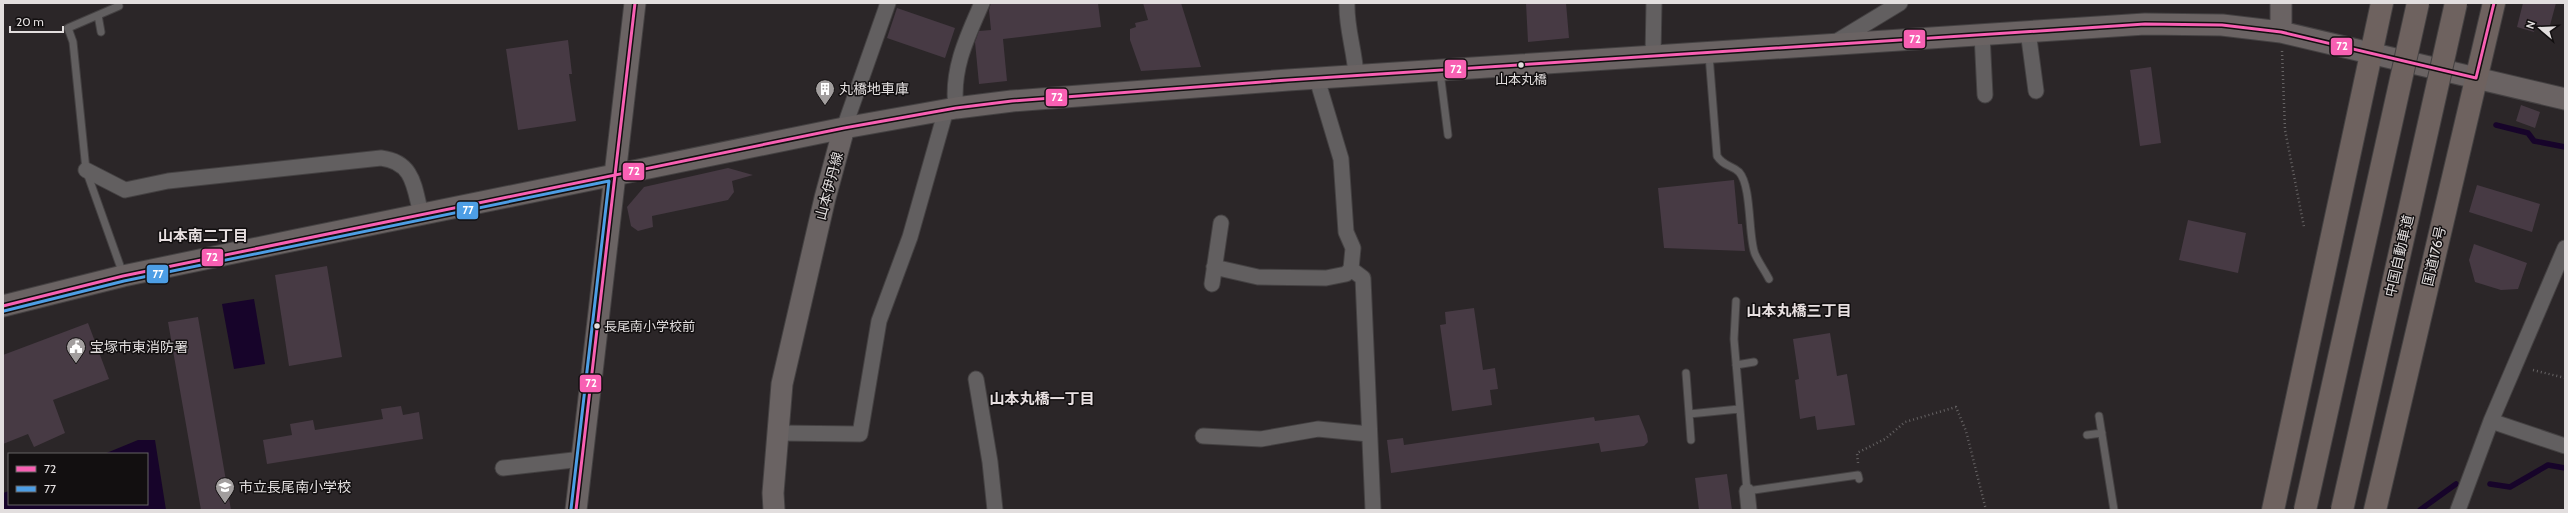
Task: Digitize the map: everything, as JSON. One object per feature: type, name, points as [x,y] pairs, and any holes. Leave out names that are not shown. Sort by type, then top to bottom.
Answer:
[{"type":"highway","points":[[2273,510],[2370,53],[2382,3]]},
{"type":"highway","points":[[2305,510],[2418,3]]},
{"type":"highway","name":"中国自動車道","points":[[2342,510],[2456,3]]},
{"type":"highway","name":"国道176号","points":[[2375,510],[2494,3]]},
{"type":"main road","points":[[576,510],[635,3]]},
{"type":"main road","points":[[2281,3],[2281,32]]},
{"type":"main road","points":[[3,306],[123,276],[844,128],[951,109],[1012,101],[1709,52],[2145,24],[2190,24],[2281,32],[2565,99]]},
{"type":"main road","name":"山本伊丹線","points":[[774,510],[773,493],[784,377],[823,206],[844,128]]},
{"type":"street","points":[[844,128],[888,3]]},
{"type":"street","points":[[778,433],[860,434],[879,321],[910,237],[951,109],[958,62],[982,3]]},
{"type":"street","points":[[1347,3],[1346,20],[1355,53],[1356,76]]},
{"type":"street","points":[[1653,56],[1654,3]]},
{"type":"street","points":[[1831,44],[1883,8],[1900,3]]},
{"type":"street","points":[[2028,31],[2036,91]]},
{"type":"street","points":[[1982,34],[1985,95]]},
{"type":"street","points":[[1214,267],[1258,277],[1326,278],[1346,274],[1352,269],[1353,248],[1346,232],[1341,159],[1317,79]]},
{"type":"street","points":[[86,170],[125,190],[168,181],[387,159],[394,160],[407,170],[413,182],[421,214]]},
{"type":"street","points":[[1212,284],[1221,223]]},
{"type":"street","points":[[2458,510],[2491,421],[2565,248]]},
{"type":"street","points":[[1352,269],[1363,278],[1373,510]]},
{"type":"street","points":[[976,379],[990,462],[995,510]]},
{"type":"street","points":[[2491,421],[2565,446]]},
{"type":"street","points":[[1203,436],[1261,439],[1318,429],[1369,434]]},
{"type":"street","points":[[503,468],[582,459]]},
{"type":"street","points":[[1747,490],[1749,510]]},
{"type":"lane","points":[[119,6],[68,28],[73,42],[86,170],[123,276]]},
{"type":"lane","points":[[98,16],[101,32]]},
{"type":"lane","points":[[1709,52],[1718,156],[1722,164],[1739,172],[1743,180],[1750,211],[1755,253],[1769,279]]},
{"type":"lane","points":[[1440,71],[1448,135]]},
{"type":"lane","points":[[1736,301],[1734,339],[1747,490],[1858,477]]},
{"type":"lane","points":[[1736,365],[1754,362]]},
{"type":"lane","points":[[1686,373],[1691,440]]},
{"type":"lane","points":[[1689,414],[1739,410]]},
{"type":"lane","points":[[2099,416],[2114,510]]},
{"type":"lane","points":[[2087,435],[2102,433]]},
{"type":"path","points":[[2281,32],[2285,130],[2304,227]]},
{"type":"path","points":[[2533,370],[2565,378]]},
{"type":"path","points":[[1858,477],[1857,453],[1885,439],[1905,422],[1956,407],[1966,431],[1986,510]]},
{"type":"shaded area","points":[[254,299],[265,364],[234,369],[222,304]]},
{"type":"shaded area","points":[[138,440],[155,440],[166,510],[3,510],[3,493],[8,491],[8,505],[148,505],[148,453],[106,453]]},
{"type":"building","points":[[991,3],[1098,3],[1101,27],[1003,39],[1007,81],[979,84],[975,42],[979,31],[991,30],[989,10]]},
{"type":"building","points":[[1143,3],[1181,3],[1201,67],[1141,71],[1130,40],[1130,29],[1136,27],[1135,23],[1148,20]]},
{"type":"building","points":[[1526,3],[1566,3],[1569,38],[1528,42]]},
{"type":"building","points":[[2523,3],[2556,3],[2549,29],[2536,25],[2534,32],[2517,27]]},
{"type":"building","points":[[897,8],[955,28],[945,58],[887,38]]},
{"type":"building","points":[[568,40],[572,74],[569,74],[576,121],[518,130],[506,49]]},
{"type":"building","points":[[2151,67],[2161,143],[2140,146],[2130,70]]},
{"type":"building","points":[[2521,105],[2540,112],[2535,128],[2516,121]]},
{"type":"building","points":[[728,168],[753,175],[732,181],[734,192],[728,200],[652,216],[653,227],[638,231],[631,226],[627,207],[644,187]]},
{"type":"building","points":[[1734,180],[1738,224],[1742,224],[1745,251],[1664,248],[1658,188]]},
{"type":"building","points":[[2477,185],[2540,204],[2532,232],[2469,212]]},
{"type":"building","points":[[2188,220],[2246,233],[2238,273],[2179,260]]},
{"type":"building","points":[[2474,244],[2527,263],[2518,289],[2501,290],[2475,282],[2469,260]]},
{"type":"building","points":[[327,266],[342,357],[289,366],[275,275]]},
{"type":"building","points":[[1474,308],[1483,370],[1495,368],[1498,389],[1490,390],[1492,405],[1452,411],[1440,325],[1446,324],[1445,312]]},
{"type":"building","points":[[198,317],[231,510],[201,510],[168,322]]},
{"type":"building","points":[[88,323],[109,379],[53,400],[65,433],[34,447],[28,434],[3,444],[3,355]]},
{"type":"building","points":[[1830,333],[1837,376],[1847,374],[1855,425],[1817,430],[1815,416],[1800,419],[1795,380],[1799,379],[1793,339]]},
{"type":"building","points":[[401,406],[403,415],[419,412],[423,439],[267,464],[263,440],[292,435],[290,424],[313,420],[315,430],[383,419],[381,409]]},
{"type":"building","points":[[1639,415],[1647,435],[1648,442],[1644,446],[1601,452],[1599,443],[1391,473],[1387,440],[1403,438],[1404,445],[1594,417],[1595,421]]},
{"type":"building","points":[[1727,474],[1732,510],[1699,510],[1695,478]]},
{"type":"waterway","points":[[2496,125],[2528,133],[2534,141],[2565,147]]},
{"type":"waterway","points":[[2490,484],[2510,487],[2548,465],[2565,468]]},
{"type":"waterway","points":[[2420,510],[2456,484]]},
{"type":"transit line","name":"72","points":[[576,510],[635,3]]},
{"type":"transit line","name":"72","points":[[3,306],[123,276],[844,128],[956,108],[1012,101],[1288,80],[2145,24],[2222,25],[2281,32],[2476,78],[2494,3]]},
{"type":"transit line","name":"77","points":[[4,311],[124,281],[609,181],[571,509]]},
{"type":"place","name":"山本丸橋","points":[[1521,65]]},
{"type":"place","name":"丸橋地車庫","points":[[825,106]]},
{"type":"place","name":"長尾南小学校前","points":[[597,326]]},
{"type":"place","name":"宝塚市東消防署","points":[[76,364]]},
{"type":"place","name":"市立長尾南小学校","points":[[225,504]]},
{"type":"district","name":"山本南二丁目","points":[[203,236]]},
{"type":"district","name":"山本丸橋三丁目","points":[[1799,311]]},
{"type":"district","name":"山本丸橋一丁目","points":[[1042,399]]}]
